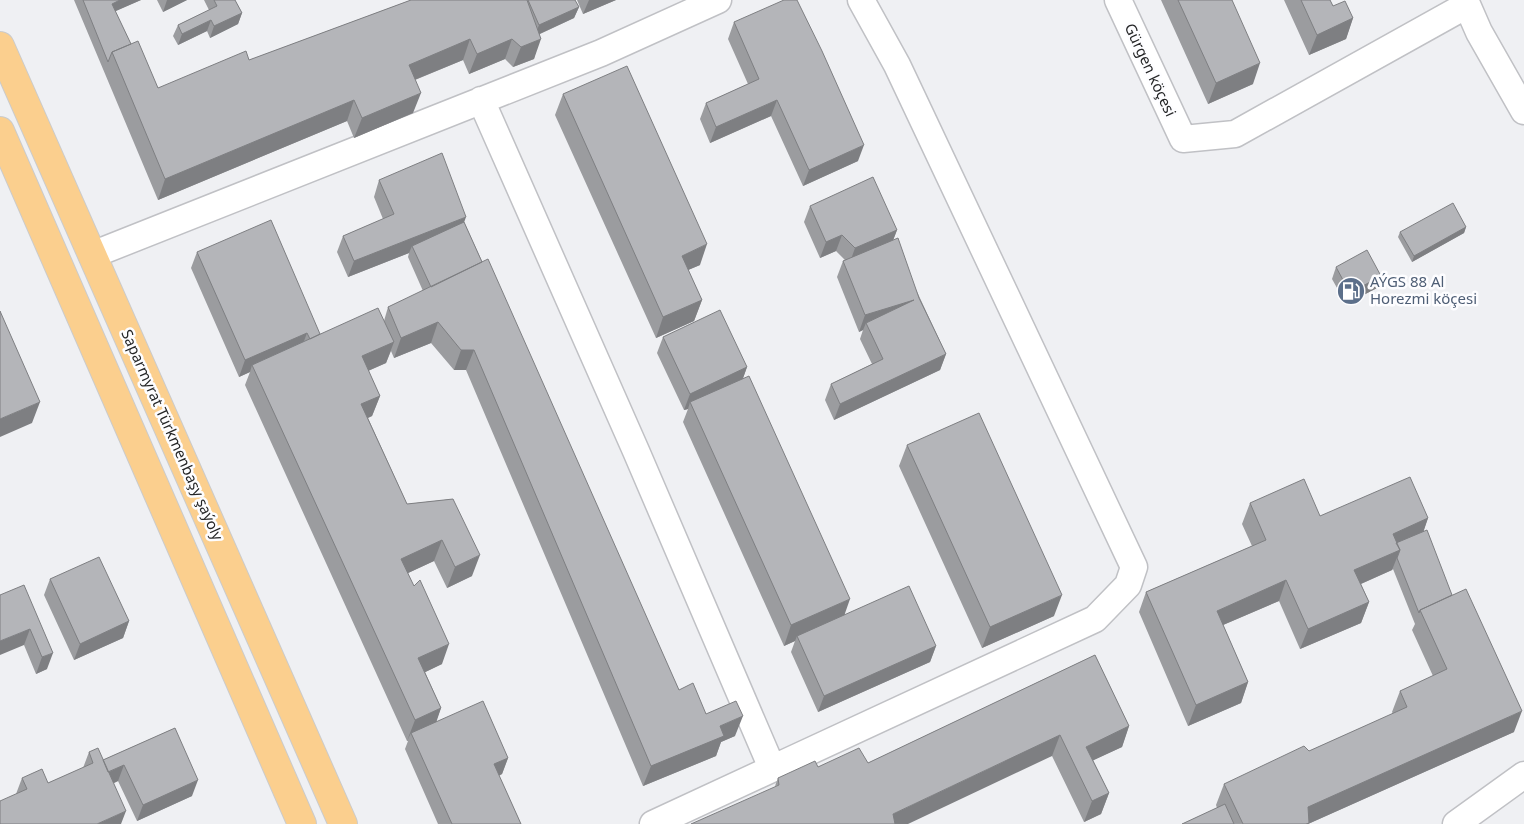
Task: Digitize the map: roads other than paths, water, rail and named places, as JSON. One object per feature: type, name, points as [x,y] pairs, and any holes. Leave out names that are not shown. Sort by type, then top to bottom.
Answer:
[{"type":"main road","name":"Saparmyrat Türkmenbaşy şaýoly","points":[[0,46],[343,824]]},
{"type":"main road","points":[[0,131],[302,824]]},
{"type":"street","points":[[92,255],[601,53],[718,0]]},
{"type":"street","points":[[653,824],[1095,619],[1128,585],[1134,567],[897,65],[860,0]]},
{"type":"street","name":"Gürgen köçesi","points":[[1118,0],[1183,139],[1235,134],[1466,2]]},
{"type":"street","points":[[1466,2],[1479,32],[1524,111]]},
{"type":"street","points":[[481,100],[636,451],[772,768]]},
{"type":"street","points":[[1456,824],[1524,775]]},
{"type":"place","name":"AÝGS 88 Al Horezmi köçesi","points":[[1351,291]]}]
